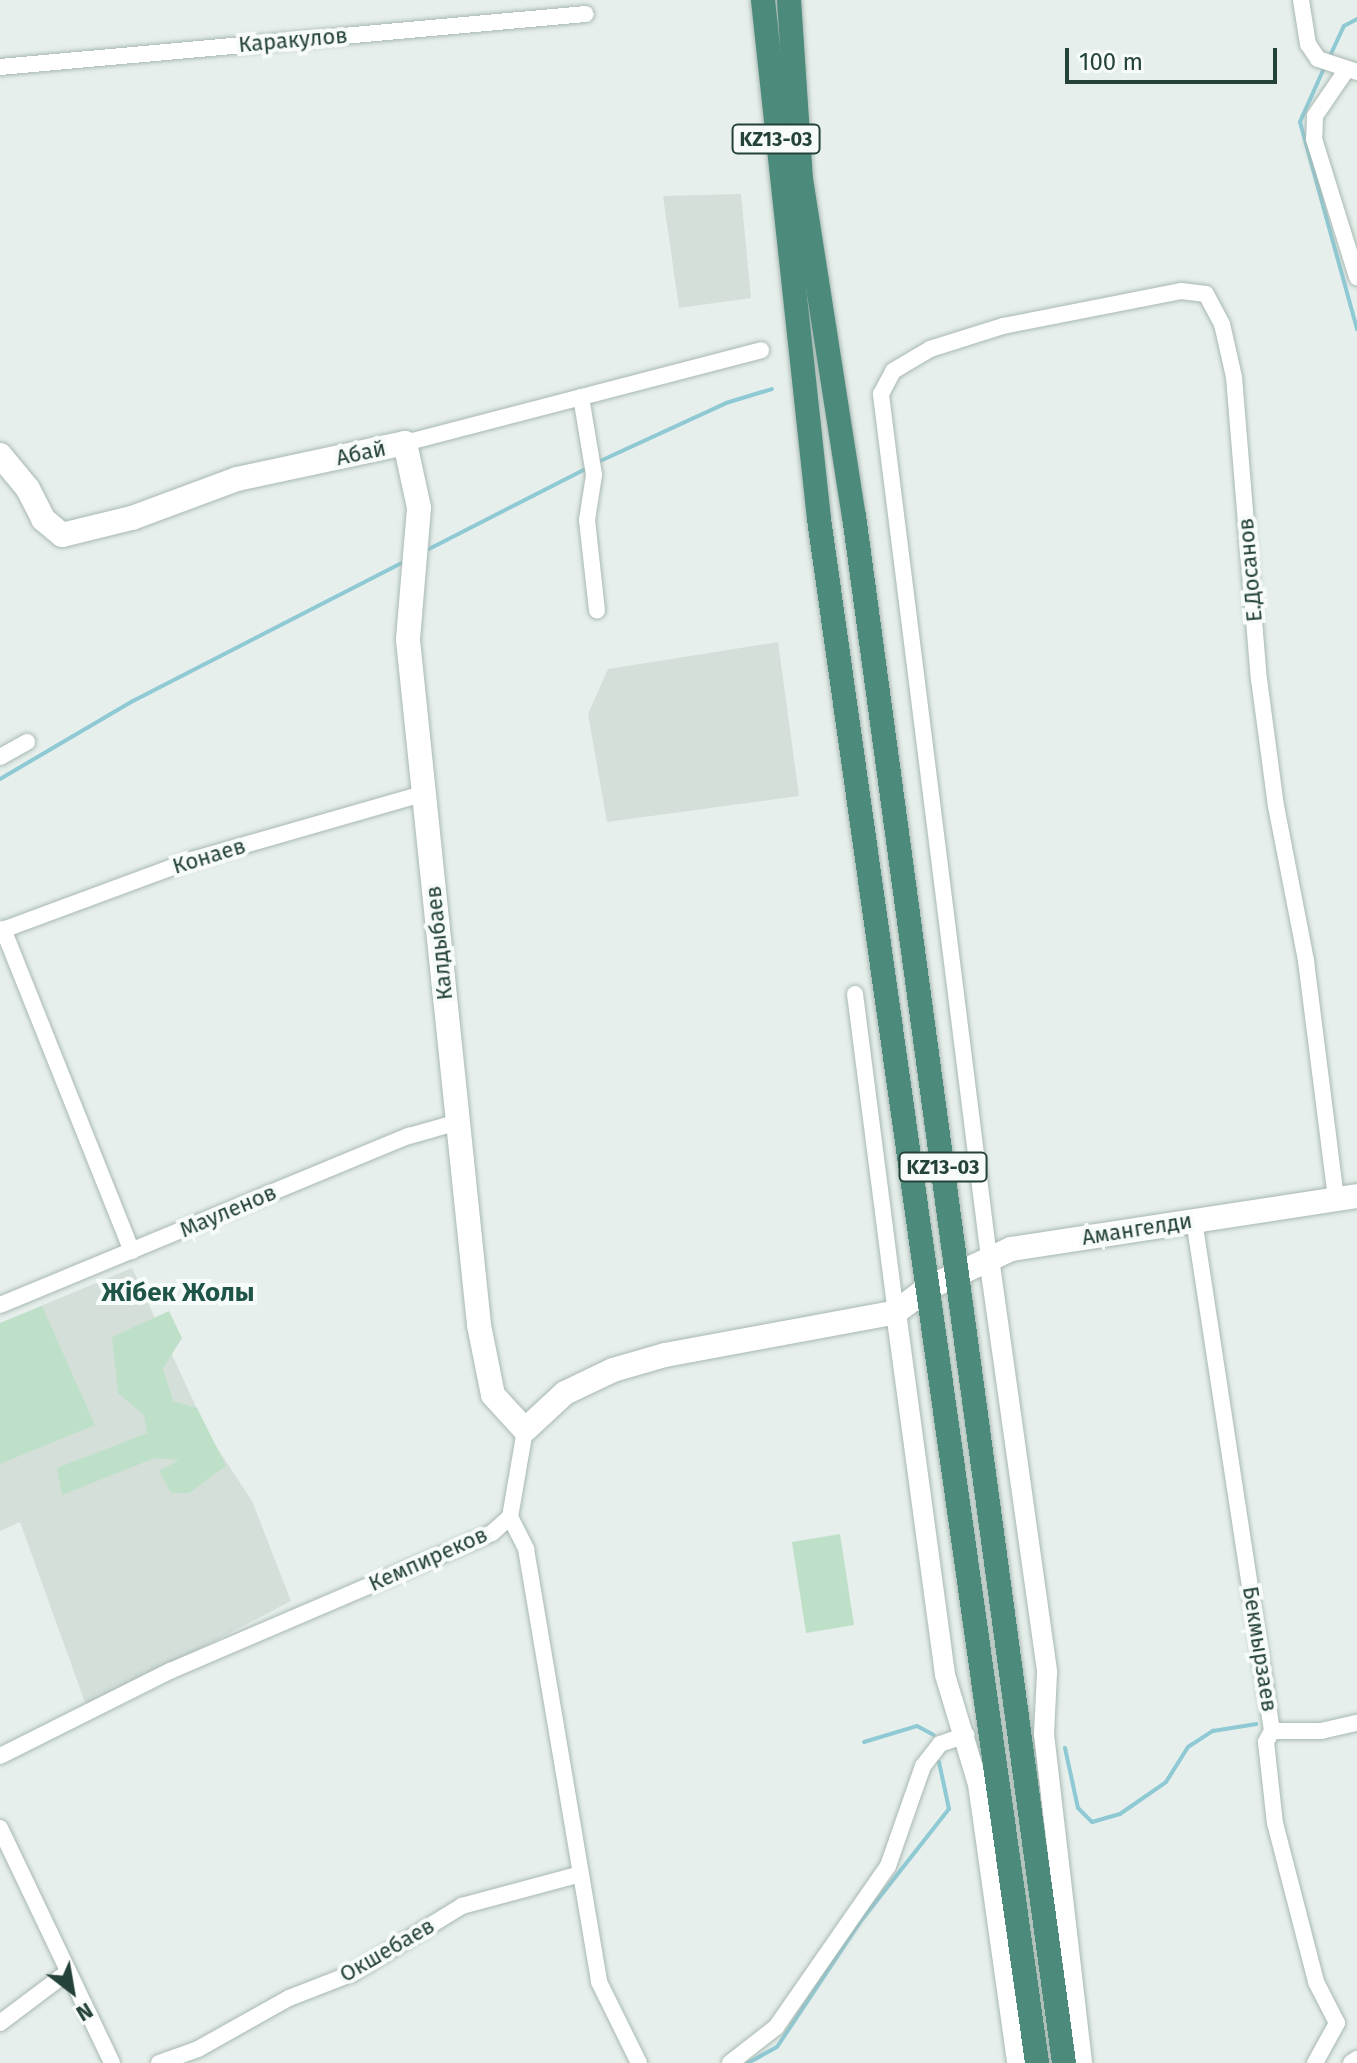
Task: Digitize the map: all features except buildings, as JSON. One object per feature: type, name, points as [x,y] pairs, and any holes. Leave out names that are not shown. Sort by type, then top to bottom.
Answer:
[{"type":"highway","name":"KZ13-03","points":[[763,0],[805,274],[854,516],[1064,2063]]},
{"type":"highway","name":"KZ13-03","points":[[789,0],[819,519],[1037,2063]]},
{"type":"highway","points":[[819,519],[854,516]]},
{"type":"main road","name":"Абай","points":[[0,455],[28,489],[43,519],[62,535],[132,518],[237,479],[405,443]]},
{"type":"main road","name":"Калдыбаев","points":[[405,443],[419,508],[408,610],[422,794],[489,1381],[499,1407],[525,1430]]},
{"type":"main road","name":"Амангелди","points":[[926,1289],[1011,1249],[1346,1198]]},
{"type":"main road","points":[[525,1430],[565,1393],[613,1370],[665,1355],[896,1312],[926,1289]]},
{"type":"street","points":[[1301,0],[1308,44],[1318,59],[1351,72],[1315,116],[1314,139],[1357,277]]},
{"type":"street","name":"Каракулов","points":[[0,67],[586,14]]},
{"type":"street","name":"Е.Досанов","points":[[989,1258],[881,394],[893,371],[930,349],[1003,326],[1181,291],[1206,294],[1222,324],[1234,377],[1259,679],[1276,806],[1346,1198]]},
{"type":"street","name":"Абай","points":[[405,443],[761,350]]},
{"type":"street","points":[[581,397],[594,475],[587,520],[597,610]]},
{"type":"street","points":[[0,757],[27,742]]},
{"type":"street","name":"Конаев","points":[[2,930],[192,860],[422,794]]},
{"type":"street","points":[[2,930],[132,1251]]},
{"type":"street","points":[[855,994],[945,1675],[966,1735],[1017,2063]]},
{"type":"street","name":"Мауленов","points":[[0,1305],[409,1136],[458,1122]]},
{"type":"street","name":"Бекмырзаев","points":[[1194,1220],[1272,1731],[1266,1742],[1275,1823],[1316,1982],[1337,2023],[1315,2063]]},
{"type":"street","points":[[989,1258],[1047,1673],[1044,1734],[1082,2063]]},
{"type":"street","name":"Кемпиреков","points":[[0,1756],[170,1671],[492,1533],[510,1517],[525,1430]]},
{"type":"street","points":[[510,1517],[526,1549],[577,1875],[599,1982],[639,2063]]},
{"type":"street","points":[[1272,1731],[1321,1731],[1357,1723]]},
{"type":"street","points":[[730,2063],[755,2056],[888,1866],[923,1766],[940,1744],[966,1735]]},
{"type":"street","points":[[0,1828],[112,2063]]},
{"type":"street","name":"Окшебаев","points":[[159,2063],[198,2049],[289,1998],[353,1973],[462,1906],[577,1875]]},
{"type":"street","points":[[0,2023],[68,1972]]},
{"type":"street","points":[[1351,2063],[1357,2059]]},
{"type":"shaded area","points":[[741,194],[751,298],[679,308],[663,196]]},
{"type":"shaded area","points":[[778,642],[799,796],[607,822],[588,714],[608,669]]},
{"type":"shaded area","points":[[132,1268],[210,1437],[252,1501],[291,1601],[87,1708],[20,1522],[0,1531],[0,1323]]},
{"type":"green space","points":[[42,1306],[95,1425],[0,1464],[0,1323]]},
{"type":"green space","points":[[169,1311],[182,1338],[163,1368],[173,1401],[197,1408],[226,1466],[189,1493],[171,1493],[159,1471],[179,1460],[155,1458],[62,1495],[57,1468],[147,1433],[144,1415],[118,1393],[112,1337]]},
{"type":"green space","points":[[840,1534],[854,1625],[806,1633],[792,1542]]},
{"type":"waterway","points":[[1329,58],[1344,26],[1357,19]]},
{"type":"waterway","points":[[1325,66],[1300,122],[1357,329]]},
{"type":"waterway","points":[[598,462],[726,403],[772,389]]},
{"type":"waterway","points":[[429,549],[587,468]]},
{"type":"waterway","points":[[0,779],[133,701],[402,563]]},
{"type":"waterway","points":[[1065,1748],[1078,1808],[1092,1822],[1120,1814],[1166,1782],[1188,1747],[1213,1731],[1256,1724]]},
{"type":"waterway","points":[[864,1742],[917,1726],[934,1735]]},
{"type":"waterway","points":[[748,2063],[777,2047],[860,1922],[949,1809],[939,1762]]},
{"type":"district","name":"Жібек Жолы","points":[[178,1293]]}]
